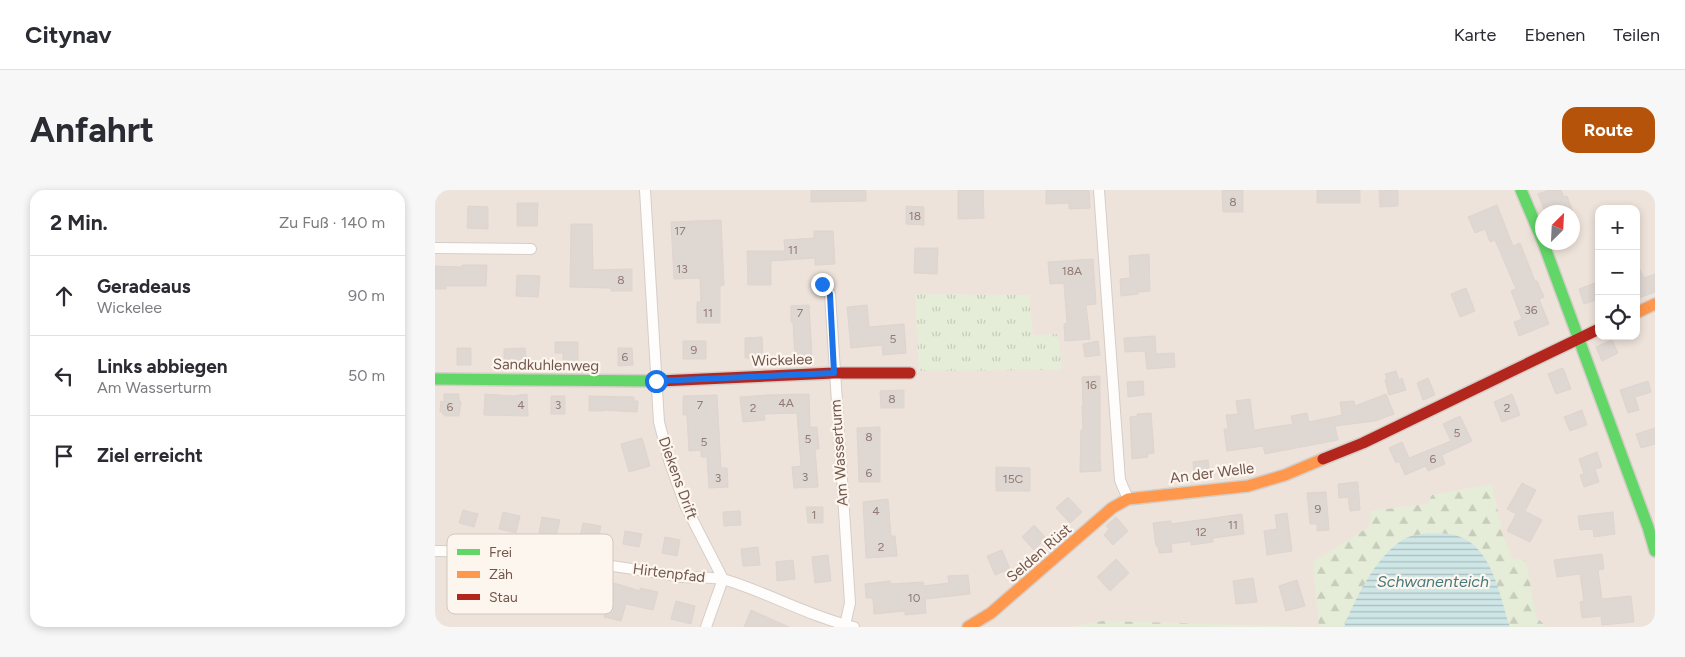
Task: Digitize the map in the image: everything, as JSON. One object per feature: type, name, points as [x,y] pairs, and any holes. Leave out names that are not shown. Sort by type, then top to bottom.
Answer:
[{"type":"street","name":"Diekens Drift","points":[[645,190],[659,422],[669,460],[685,504],[723,579]]},
{"type":"street","points":[[1099,190],[1120,480],[1128,498]]},
{"type":"street","points":[[1521,190],[1535,223]]},
{"type":"street","points":[[435,248],[531,249]]},
{"type":"street","points":[[1546,250],[1648,527],[1655,551]]},
{"type":"street","name":"Am Wasserturm","points":[[822,284],[830,294],[850,626]]},
{"type":"street","points":[[1640,311],[1655,304]]},
{"type":"street","name":"An der Welle","points":[[1128,498],[1241,487],[1285,475],[1363,443],[1595,331]]},
{"type":"street","name":"Wickelee","points":[[656,381],[834,373],[910,373]]},
{"type":"street","name":"Sandkuhlenweg","points":[[435,379],[656,381]]},
{"type":"street","name":"Selden Rüst","points":[[968,627],[991,614],[1112,508],[1128,498]]},
{"type":"street","name":"Hirtenpfad","points":[[613,566],[687,578],[723,579]]},
{"type":"street","points":[[706,627],[723,579],[850,626]]},
{"type":"shaded area","points":[[435,190],[1655,190],[1655,627],[435,627]]},
{"type":"green space","points":[[915,294],[1029,295],[1033,335],[1058,334],[1062,370],[919,371]]},
{"type":"green space","points":[[1492,484],[1503,535],[1513,559],[1526,561],[1536,617],[1547,627],[1510,627],[1492,571],[1363,587],[1344,627],[1319,627],[1313,562],[1369,527],[1371,511],[1427,504],[1432,495]]},
{"type":"green space","points":[[1103,621],[1319,627],[1070,627]]},
{"type":"water","name":"Schwanenteich","points":[[1427,533],[1450,534],[1464,539],[1476,547],[1492,571],[1510,627],[1344,627],[1354,603],[1368,578],[1385,555],[1406,538]]},
{"type":"building","points":[[811,190],[866,190],[866,201],[811,202]]},
{"type":"building","points":[[958,190],[983,190],[984,218],[958,219]]},
{"type":"building","points":[[1046,190],[1089,190],[1090,208],[1069,209],[1069,203],[1046,204]]},
{"type":"building","points":[[1243,190],[1243,212],[1223,212],[1222,191]]},
{"type":"building","points":[[1317,190],[1360,190],[1360,203],[1317,203]]},
{"type":"building","points":[[1379,190],[1398,190],[1398,206],[1380,207]]},
{"type":"building","points":[[1549,190],[1561,190],[1564,197],[1567,196],[1570,205],[1542,205],[1538,194]]},
{"type":"building","points":[[517,203],[538,203],[537,226],[517,226]]},
{"type":"building","points":[[1497,205],[1513,246],[1520,243],[1535,281],[1537,281],[1544,297],[1539,299],[1549,324],[1519,336],[1514,322],[1522,319],[1511,291],[1516,289],[1495,240],[1490,242],[1485,229],[1475,233],[1468,217]]},
{"type":"building","points":[[468,206],[488,207],[488,229],[467,228]]},
{"type":"building","points":[[906,206],[924,207],[924,225],[906,224]]},
{"type":"building","points":[[721,220],[724,285],[720,286],[720,323],[697,323],[697,302],[701,302],[700,278],[674,279],[671,222]]},
{"type":"building","points":[[571,224],[592,224],[593,270],[632,269],[632,291],[611,291],[611,288],[570,287]]},
{"type":"building","points":[[814,231],[833,231],[835,264],[815,265],[815,258],[771,261],[771,285],[748,285],[747,251],[785,251],[784,240],[814,238]]},
{"type":"building","points":[[915,248],[938,248],[937,274],[914,273]]},
{"type":"building","points":[[1149,254],[1150,291],[1121,296],[1120,279],[1130,278],[1129,256]]},
{"type":"building","points":[[1093,259],[1096,304],[1086,305],[1090,339],[1065,341],[1064,324],[1067,323],[1064,283],[1050,284],[1048,262]]},
{"type":"building","points":[[462,265],[487,265],[486,286],[446,286],[446,289],[435,289],[435,266],[462,267]]},
{"type":"building","points":[[1640,270],[1644,278],[1655,274],[1655,292],[1640,298]]},
{"type":"building","points":[[517,275],[540,276],[538,297],[516,296]]},
{"type":"building","points":[[1595,283],[1595,300],[1584,304],[1579,289]]},
{"type":"building","points":[[1466,288],[1475,311],[1460,317],[1451,294]]},
{"type":"building","points":[[809,305],[812,357],[795,358],[791,306]]},
{"type":"building","points":[[867,305],[869,327],[904,324],[906,353],[883,355],[882,345],[851,348],[847,307]]},
{"type":"building","points":[[1155,336],[1156,354],[1174,353],[1175,367],[1147,369],[1145,351],[1125,352],[1124,338]]},
{"type":"building","points":[[762,337],[763,358],[745,358],[745,338]]},
{"type":"building","points":[[1612,340],[1618,353],[1602,361],[1596,347]]},
{"type":"building","points":[[683,341],[706,341],[706,359],[683,359]]},
{"type":"building","points":[[1098,341],[1100,355],[1085,357],[1083,344]]},
{"type":"building","points":[[555,342],[578,342],[578,366],[563,366],[563,353],[555,353]]},
{"type":"building","points":[[457,348],[471,348],[471,365],[457,365]]},
{"type":"building","points":[[525,348],[526,357],[521,358],[521,365],[504,366],[504,349]]},
{"type":"building","points":[[618,348],[632,348],[633,365],[618,366]]},
{"type":"building","points":[[1563,368],[1571,389],[1556,394],[1548,374]]},
{"type":"building","points":[[1396,371],[1399,380],[1402,378],[1406,390],[1389,395],[1385,374]]},
{"type":"building","points":[[1100,376],[1101,471],[1080,472],[1081,430],[1083,430],[1082,377]]},
{"type":"building","points":[[1428,378],[1435,395],[1423,400],[1417,383]]},
{"type":"building","points":[[1143,381],[1144,395],[1128,397],[1127,382]]},
{"type":"building","points":[[1648,381],[1651,392],[1635,397],[1639,410],[1628,413],[1620,390]]},
{"type":"building","points":[[904,390],[904,408],[881,408],[880,391]]},
{"type":"building","points":[[444,394],[459,394],[461,402],[459,416],[445,416],[440,411],[441,401],[444,402]]},
{"type":"building","points":[[485,394],[514,396],[527,394],[528,416],[484,415]]},
{"type":"building","points":[[809,394],[810,427],[817,427],[819,449],[815,449],[818,487],[794,488],[792,467],[801,466],[797,413],[764,414],[765,420],[743,422],[740,397]]},
{"type":"building","points":[[1386,394],[1394,414],[1375,421],[1335,426],[1338,440],[1265,454],[1263,446],[1227,451],[1224,429],[1228,429],[1226,415],[1238,414],[1236,401],[1250,399],[1254,430],[1293,424],[1291,416],[1307,413],[1309,422],[1342,415],[1340,402],[1354,401],[1355,406]]},
{"type":"building","points":[[1512,394],[1520,415],[1502,422],[1494,402]]},
{"type":"building","points":[[717,395],[721,468],[727,468],[728,487],[709,488],[707,457],[701,457],[701,450],[689,451],[687,415],[683,415],[683,396]]},
{"type":"building","points":[[551,396],[565,396],[565,414],[551,414]]},
{"type":"building","points":[[589,396],[634,397],[634,401],[638,401],[637,412],[589,411]]},
{"type":"building","points":[[1582,410],[1587,425],[1570,431],[1564,417]]},
{"type":"building","points":[[1151,413],[1154,453],[1147,454],[1148,457],[1132,459],[1130,417],[1138,416],[1137,414]]},
{"type":"building","points":[[1460,416],[1472,441],[1442,455],[1445,464],[1428,471],[1426,466],[1405,475],[1399,461],[1396,463],[1389,448],[1402,442],[1409,458],[1451,441],[1443,424]]},
{"type":"building","points":[[880,427],[880,482],[859,482],[857,428]]},
{"type":"building","points":[[1655,428],[1655,444],[1641,448],[1636,434]]},
{"type":"building","points":[[642,438],[650,466],[629,472],[621,444]]},
{"type":"building","points":[[1597,452],[1602,467],[1595,469],[1599,482],[1584,487],[1580,475],[1584,474],[1579,459]]},
{"type":"building","points":[[1208,460],[1210,477],[1195,479],[1193,462]]},
{"type":"building","points":[[996,467],[1030,468],[1030,491],[996,491]]},
{"type":"building","points":[[1358,482],[1360,510],[1350,511],[1348,497],[1339,498],[1338,484]]},
{"type":"building","points":[[1522,483],[1536,490],[1525,511],[1542,520],[1530,542],[1507,531],[1516,514],[1507,509]]},
{"type":"building","points":[[1326,492],[1329,530],[1317,531],[1317,524],[1310,524],[1307,493]]},
{"type":"building","points":[[1068,497],[1082,512],[1070,523],[1056,508]]},
{"type":"building","points":[[888,499],[891,536],[895,536],[897,556],[866,558],[863,502]]},
{"type":"building","points":[[806,507],[823,507],[823,523],[808,523]]},
{"type":"building","points":[[463,510],[478,514],[474,527],[459,523]]},
{"type":"building","points":[[740,511],[741,525],[724,526],[723,512]]},
{"type":"building","points":[[503,512],[520,516],[516,533],[499,529]]},
{"type":"building","points":[[1613,512],[1615,534],[1594,537],[1593,529],[1580,530],[1578,516]]},
{"type":"building","points":[[1287,513],[1292,551],[1267,555],[1264,531],[1277,529],[1275,515]]},
{"type":"building","points":[[1242,514],[1244,534],[1213,538],[1213,542],[1191,545],[1191,541],[1171,544],[1172,552],[1159,553],[1158,546],[1156,546],[1153,523],[1171,521],[1171,524]]},
{"type":"building","points":[[542,517],[560,520],[556,534],[539,533]]},
{"type":"building","points":[[1116,517],[1128,531],[1113,545],[1104,535],[1109,529],[1106,526]]},
{"type":"building","points":[[583,523],[601,526],[599,534],[581,534]]},
{"type":"building","points":[[1034,525],[1046,538],[1034,550],[1022,537]]},
{"type":"building","points":[[625,531],[642,534],[639,547],[623,544]]},
{"type":"building","points":[[665,537],[680,540],[677,556],[662,553]]},
{"type":"building","points":[[758,547],[760,565],[743,566],[741,549]]},
{"type":"building","points":[[1002,550],[1010,569],[995,575],[987,556]]},
{"type":"building","points":[[1602,554],[1604,569],[1598,570],[1602,599],[1631,596],[1634,622],[1602,625],[1601,616],[1582,618],[1580,602],[1584,601],[1580,574],[1557,577],[1554,560]]},
{"type":"building","points":[[828,555],[831,581],[815,583],[812,557]]},
{"type":"building","points":[[1116,559],[1129,573],[1110,591],[1097,577]]},
{"type":"building","points":[[793,560],[795,579],[777,581],[776,562]]},
{"type":"building","points":[[968,575],[970,594],[925,599],[926,613],[905,615],[905,611],[874,614],[873,598],[866,598],[865,584],[890,581],[891,584],[923,582],[924,586],[949,583],[948,576]]},
{"type":"building","points":[[1253,578],[1257,602],[1236,604],[1233,581]]},
{"type":"building","points":[[1297,580],[1305,606],[1286,611],[1279,586]]},
{"type":"building","points":[[614,583],[640,591],[640,588],[658,592],[653,610],[626,604],[621,621],[604,617],[605,614],[613,614]]},
{"type":"building","points":[[676,601],[695,606],[691,624],[671,619]]},
{"type":"building","points":[[751,610],[789,627],[744,627]]},
{"type":"traffic: fast","points":[[1521,190],[1535,223]]},
{"type":"traffic: fast","points":[[1546,250],[1648,527],[1655,551]]},
{"type":"traffic: fast","points":[[435,379],[659,381]]},
{"type":"traffic: slow","points":[[1640,311],[1655,304]]},
{"type":"traffic: slow","points":[[968,627],[991,613],[1112,508],[1128,499],[1248,486],[1285,475],[1323,459]]},
{"type":"traffic: jam","points":[[1323,459],[1363,443],[1595,331]]},
{"type":"traffic: jam","points":[[659,381],[834,373],[910,373]]},
{"type":"route","points":[[656,381],[834,373],[830,294],[822,284]]}]
